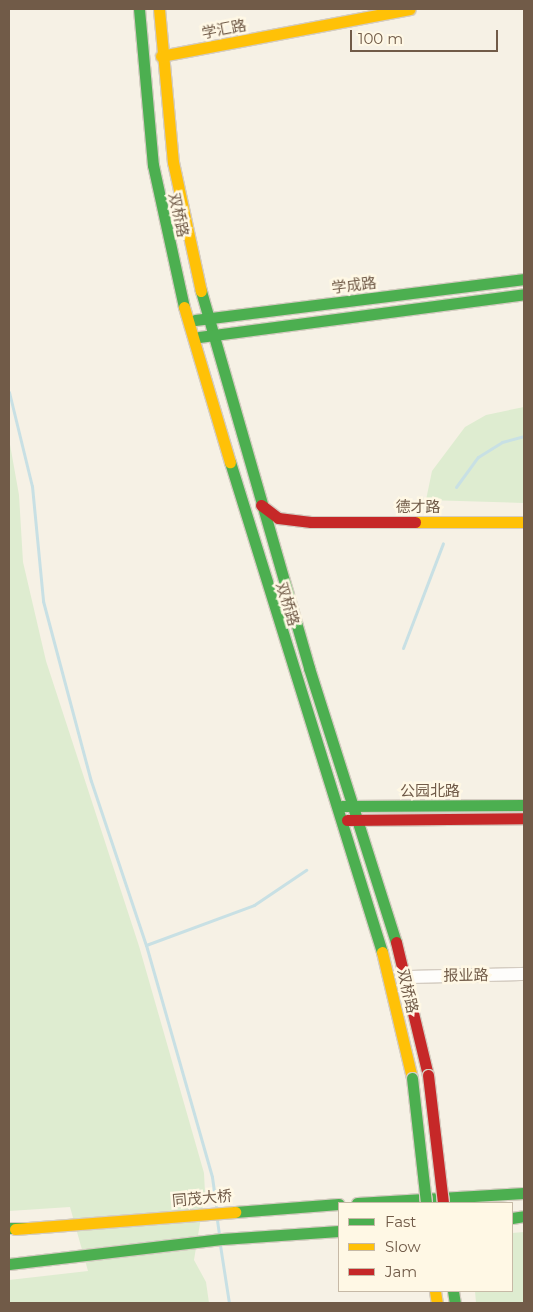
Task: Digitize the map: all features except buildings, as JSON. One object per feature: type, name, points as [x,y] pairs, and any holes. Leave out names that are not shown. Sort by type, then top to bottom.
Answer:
[{"type":"main road","name":"双桥路","points":[[139,9],[153,165],[191,338],[293,672],[390,979],[412,1078],[426,1202]]},
{"type":"main road","name":"双桥路","points":[[159,9],[161,56],[173,162],[206,318],[309,668],[407,977],[428,1075],[443,1202]]},
{"type":"main road","name":"学汇路","points":[[161,56],[410,9]]},
{"type":"main road","name":"学成路","points":[[187,321],[524,279]]},
{"type":"main road","name":"学成路","points":[[191,338],[524,294]]},
{"type":"main road","name":"德才路","points":[[261,504],[278,518],[311,522],[524,522]]},
{"type":"main road","name":"德才路","points":[[279,563],[288,533],[311,522]]},
{"type":"main road","name":"公园北路","points":[[335,806],[524,805]]},
{"type":"main road","name":"公园北路","points":[[340,820],[524,818]]},
{"type":"main road","points":[[373,1202],[524,1194]]},
{"type":"main road","name":"同茂大桥","points":[[9,1229],[338,1204]]},
{"type":"main road","points":[[9,1264],[338,1231]]},
{"type":"street","name":"报业路","points":[[407,977],[524,974]]},
{"type":"green space","points":[[524,407],[524,503],[426,500],[432,471],[465,427],[486,415]]},
{"type":"green space","points":[[9,439],[19,495],[23,562],[46,661],[139,946],[204,1173],[205,1193],[194,1260],[206,1282],[209,1303],[9,1303],[9,1280],[88,1271],[70,1207],[9,1211]]},
{"type":"green space","points":[[524,1232],[524,1303],[476,1303],[475,1292],[513,1292],[513,1233]]},
{"type":"waterway","points":[[9,392],[32,486],[43,601],[91,781],[146,945],[212,1177],[216,1206]]},
{"type":"waterway","points":[[456,487],[478,457],[502,442],[524,436]]},
{"type":"waterway","points":[[403,648],[443,543]]},
{"type":"waterway","points":[[146,945],[254,905],[306,870]]},
{"type":"waterway","points":[[217,1220],[219,1234]]},
{"type":"waterway","points":[[220,1245],[229,1303]]},
{"type":"traffic: fast","points":[[139,9],[153,165],[184,307]]},
{"type":"traffic: fast","points":[[195,320],[524,279]]},
{"type":"traffic: fast","points":[[201,291],[309,668],[396,942]]},
{"type":"traffic: fast","points":[[199,337],[524,294]]},
{"type":"traffic: fast","points":[[230,462],[382,952]]},
{"type":"traffic: fast","points":[[342,806],[524,805]]},
{"type":"traffic: fast","points":[[412,1078],[426,1202]]},
{"type":"traffic: fast","points":[[374,1202],[524,1193]]},
{"type":"traffic: fast","points":[[235,1212],[338,1204]]},
{"type":"traffic: fast","points":[[513,1218],[524,1216]]},
{"type":"traffic: fast","points":[[9,1228],[28,1228]]},
{"type":"traffic: fast","points":[[9,1264],[222,1239],[338,1231]]},
{"type":"traffic: fast","points":[[453,1292],[455,1303]]},
{"type":"traffic: slow","points":[[159,9],[173,162],[201,291]]},
{"type":"traffic: slow","points":[[161,56],[410,9]]},
{"type":"traffic: slow","points":[[184,307],[230,462]]},
{"type":"traffic: slow","points":[[415,522],[524,522]]},
{"type":"traffic: slow","points":[[382,952],[412,1078]]},
{"type":"traffic: slow","points":[[15,1229],[235,1212]]},
{"type":"traffic: slow","points":[[435,1292],[437,1303]]},
{"type":"traffic: jam","points":[[261,505],[278,518],[311,522],[415,522]]},
{"type":"traffic: jam","points":[[347,820],[524,818]]},
{"type":"traffic: jam","points":[[396,942],[428,1075]]},
{"type":"traffic: jam","points":[[428,1075],[443,1202]]}]
